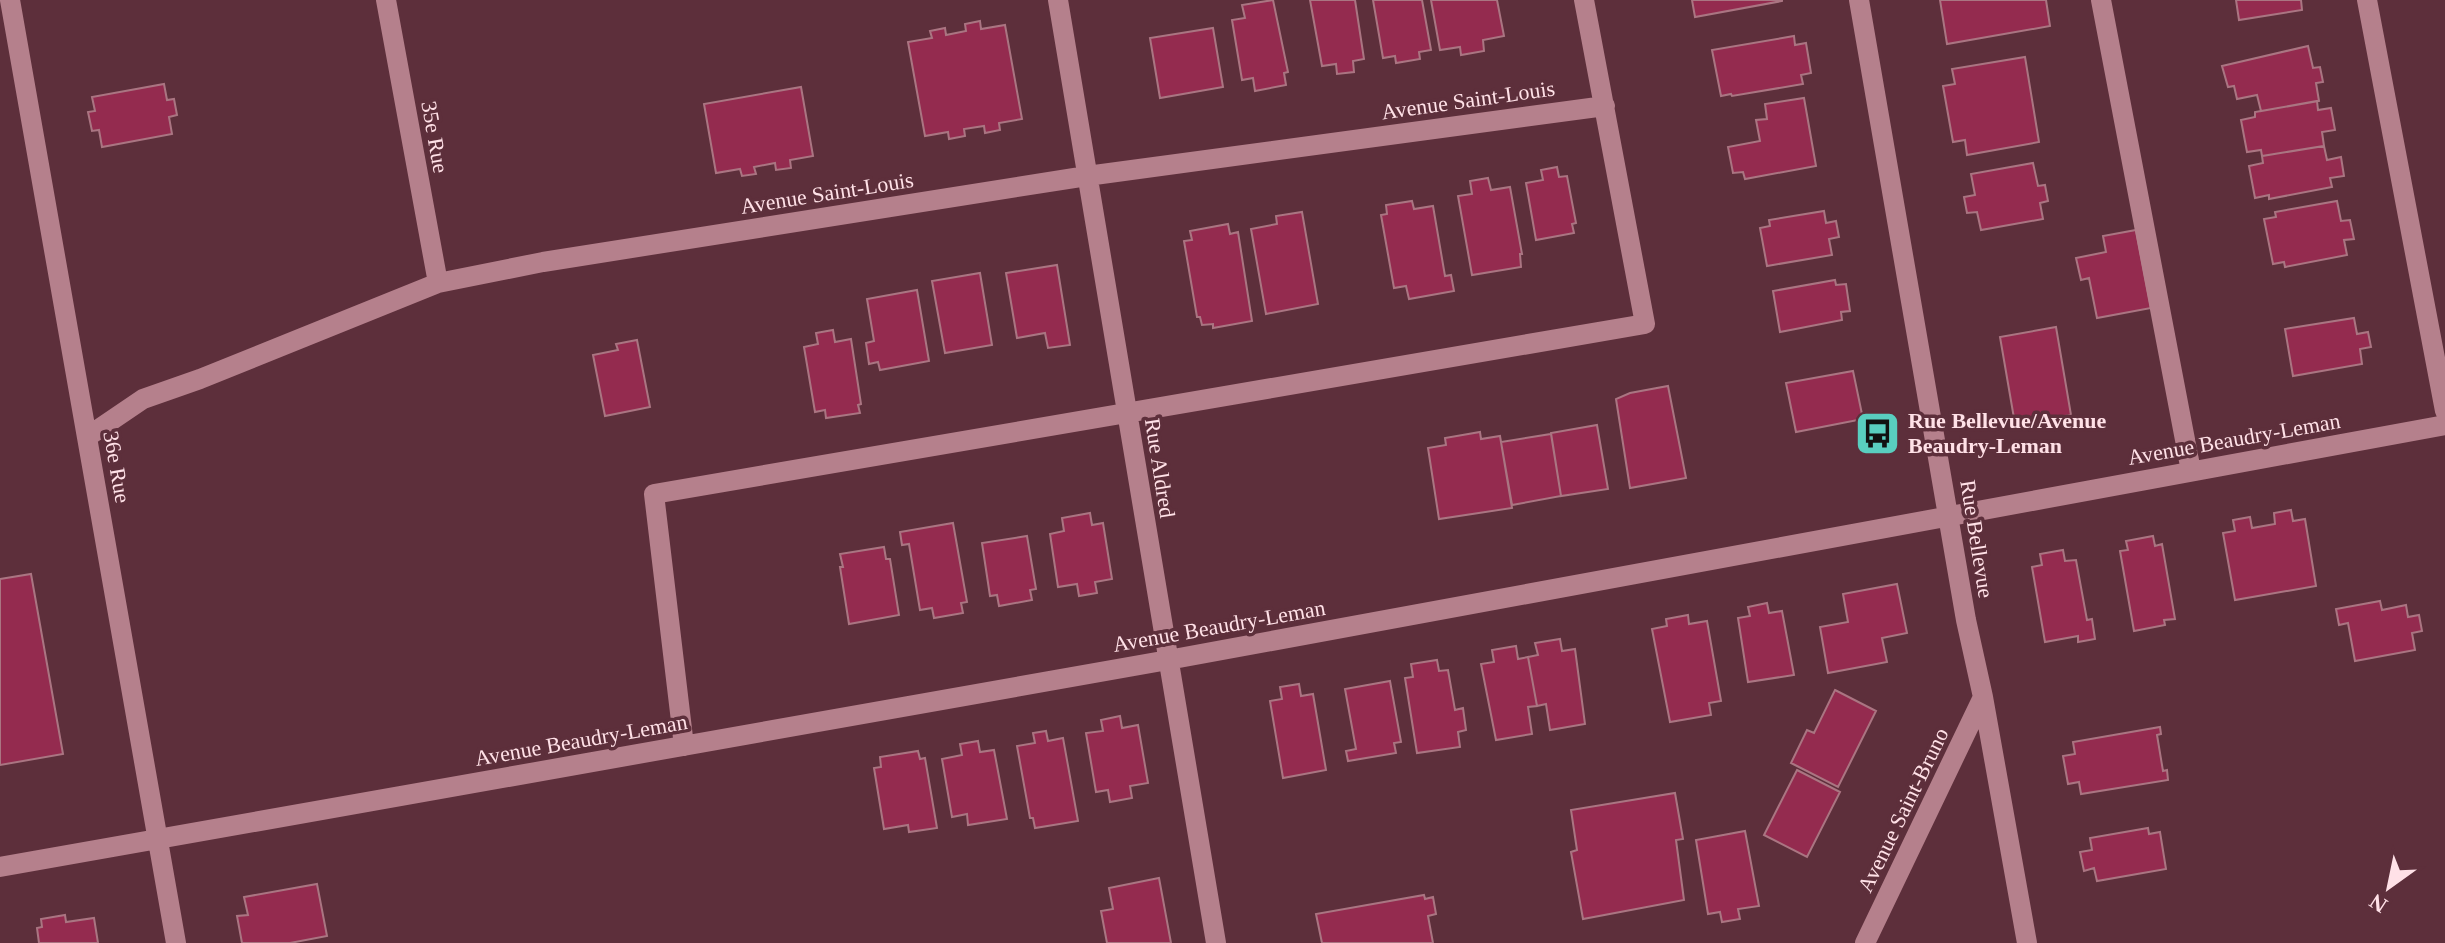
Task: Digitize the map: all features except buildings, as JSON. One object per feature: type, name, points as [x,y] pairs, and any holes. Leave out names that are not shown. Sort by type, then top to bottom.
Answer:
[{"type":"street","name":"36e Rue","points":[[10,0],[176,943]]},
{"type":"street","name":"35e Rue","points":[[386,0],[438,283]]},
{"type":"street","name":"Rue Aldred","points":[[1058,0],[1216,943]]},
{"type":"street","points":[[684,746],[654,494],[1645,324],[1584,0]]},
{"type":"street","name":"Rue Bellevue","points":[[1859,0],[1966,620],[1983,697],[2027,943]]},
{"type":"street","points":[[2101,0],[2191,471]]},
{"type":"street","points":[[2367,0],[2445,411]]},
{"type":"street","name":"Avenue Saint-Louis","points":[[87,437],[143,399],[438,283],[543,262],[1087,176],[1605,106]]},
{"type":"street","name":"Avenue Beaudry-Leman","points":[[0,867],[1168,660],[2445,425]]},
{"type":"street","name":"Avenue Saint-Bruno","points":[[1865,943],[1983,697]]},
{"type":"place","name":"Rue Bellevue/Avenue Beaudry-Leman","points":[[1877,433]]}]
